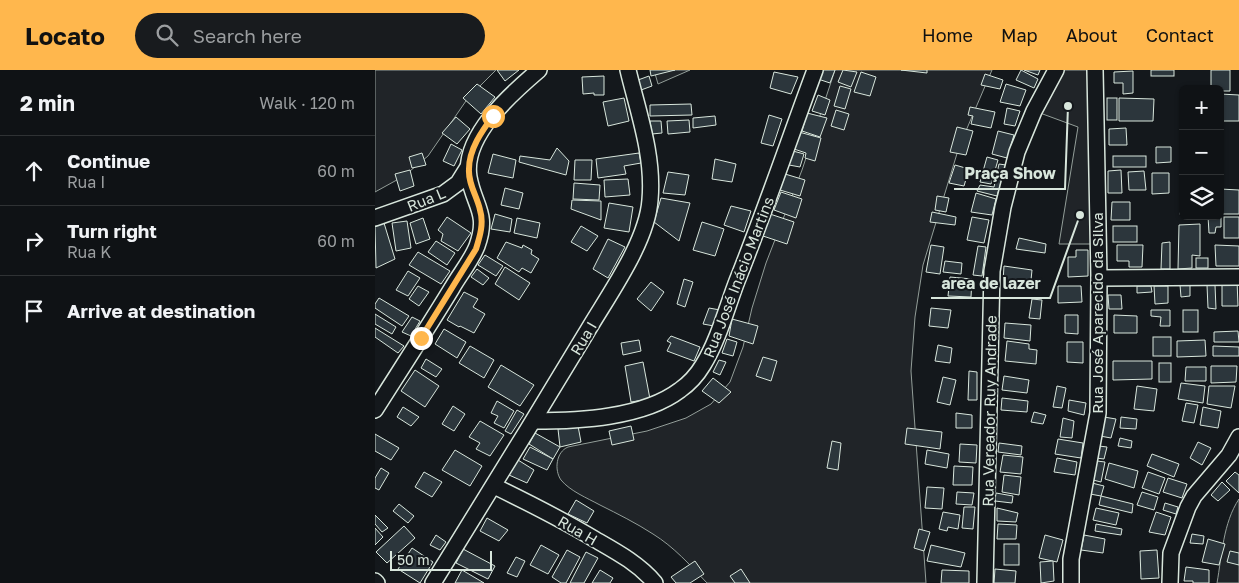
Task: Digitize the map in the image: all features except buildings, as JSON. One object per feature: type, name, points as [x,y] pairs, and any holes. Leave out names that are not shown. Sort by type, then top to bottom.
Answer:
[{"type":"street","points":[[375,410],[476,249],[481,230],[481,215],[468,167],[474,147],[489,120],[515,90],[539,70]]},
{"type":"street","name":"Rua I","points":[[433,583],[534,421],[637,247],[647,221],[650,200],[650,166],[647,145],[628,70]]},
{"type":"street","name":"Rua José Inácio Martins","points":[[534,421],[584,419],[647,407],[672,396],[697,374],[709,355],[815,70]]},
{"type":"street","name":"Rua Vereador Ruy Andrade","points":[[985,583],[992,271],[1003,207],[1017,152],[1033,112],[1056,70]]},
{"type":"street","name":"Rua José Aparecido da Silva","points":[[1071,583],[1071,559],[1098,413],[1099,278],[1095,70]]},
{"type":"street","name":"Rua L","points":[[375,218],[437,198],[454,187],[468,167]]},
{"type":"street","points":[[437,198],[446,195],[460,195],[471,199],[479,205]]},
{"type":"street","points":[[1099,278],[1239,277]]},
{"type":"street","points":[[1170,583],[1171,553],[1188,507],[1197,492],[1234,450],[1239,437]]},
{"type":"street","name":"Rua H","points":[[494,486],[563,520],[616,551],[646,573],[655,583]]},
{"type":"shaded area","points":[[375,70],[496,70],[468,98],[428,156],[404,176],[375,192]]},
{"type":"shaded area","points":[[654,70],[690,70],[658,84]]},
{"type":"shaded area","points":[[835,70],[992,70],[959,147],[923,265],[915,317],[911,371],[926,583],[707,583],[661,539],[634,522],[569,488],[559,476],[557,462],[561,453],[568,447],[647,431],[686,418],[711,404],[730,382],[743,347],[752,308],[766,263],[802,170]]},
{"type":"shaded area","points":[[1062,70],[1093,70],[1098,244],[1059,244],[1078,127],[1040,113]]},
{"type":"shaded area","points":[[1239,499],[1239,583],[1217,583],[1226,529]]},
{"type":"place","name":"Praça Show","points":[[1068,106]]},
{"type":"place","name":"area de lazer","points":[[1080,215]]},
{"type":"route","points":[[421,338],[476,249],[482,222],[480,208],[472,187],[468,167],[479,135],[493,116]]}]
